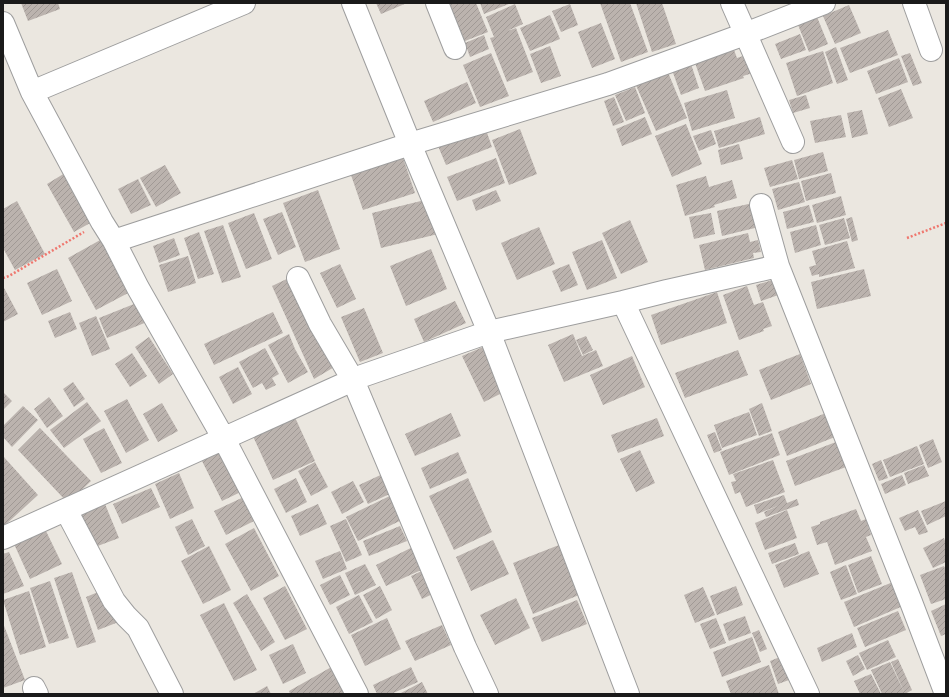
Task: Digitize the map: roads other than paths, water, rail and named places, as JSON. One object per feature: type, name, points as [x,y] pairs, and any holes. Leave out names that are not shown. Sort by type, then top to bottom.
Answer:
[{"type":"street","points":[[32,92],[244,3]]},
{"type":"street","points":[[352,3],[489,332],[628,694]]},
{"type":"street","points":[[437,3],[455,48]]},
{"type":"street","points":[[732,3],[793,142]]},
{"type":"street","points":[[114,241],[410,144],[608,84],[745,34],[824,3]]},
{"type":"street","points":[[914,3],[931,50]]},
{"type":"street","points":[[3,23],[32,92],[102,222],[114,241],[138,288],[224,438],[357,694]]},
{"type":"street","points":[[761,205],[778,266],[946,694]]},
{"type":"street","points":[[3,538],[353,380],[489,332],[778,266]]},
{"type":"street","points":[[298,278],[320,324],[353,380],[465,647],[487,694]]},
{"type":"street","points":[[624,302],[808,694]]},
{"type":"street","points":[[66,510],[114,601],[138,628],[172,694]]}]
